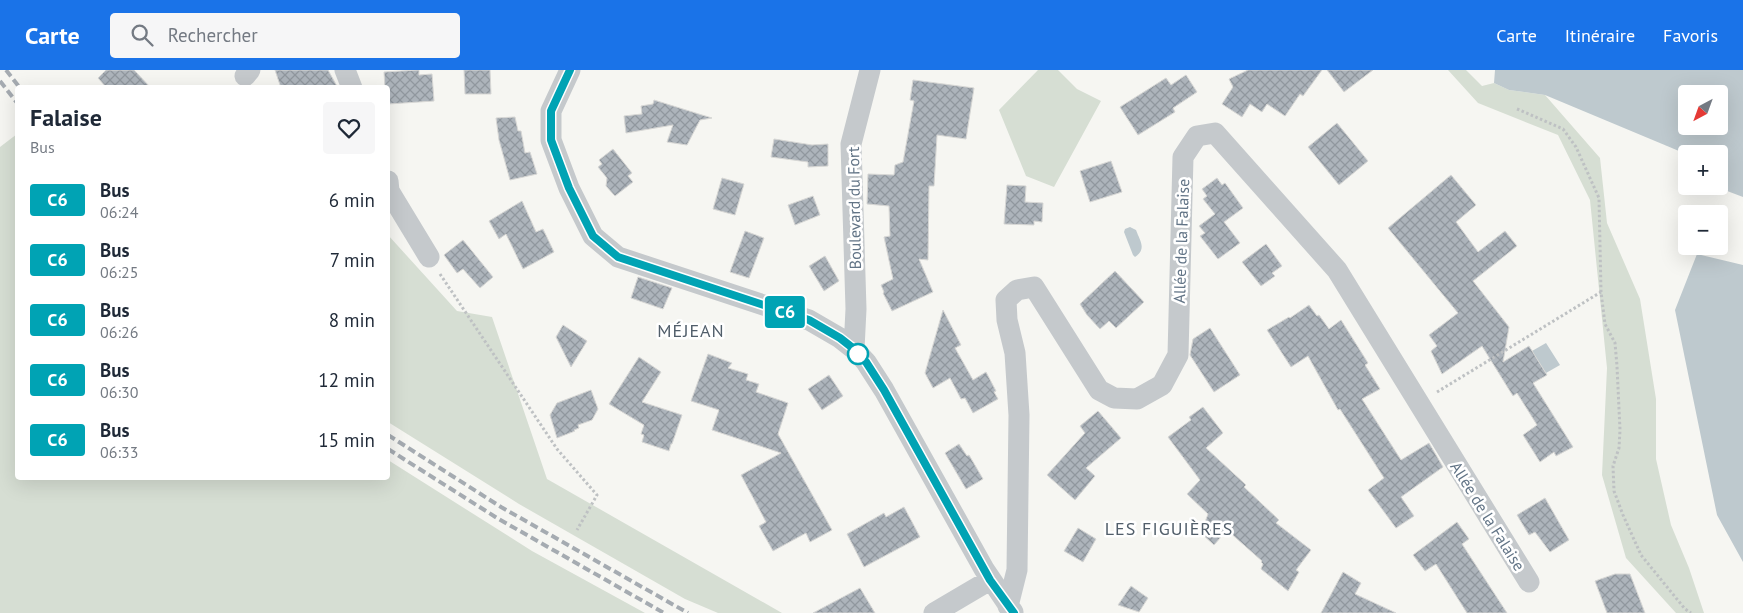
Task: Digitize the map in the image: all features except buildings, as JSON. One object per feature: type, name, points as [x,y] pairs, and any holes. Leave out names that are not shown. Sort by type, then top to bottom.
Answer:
[{"type":"street","points":[[345,70],[351,85]]},
{"type":"street","points":[[570,70],[551,111],[551,140],[569,188],[593,236],[618,257],[809,320],[840,338],[854,349],[866,362],[884,390],[990,580],[1011,609]]},
{"type":"street","name":"Boulevard du Fort","points":[[854,349],[856,309],[851,144],[870,70]]},
{"type":"street","name":"Allée de la Falaise","points":[[1011,609],[1017,570],[1019,415],[1015,353],[1007,320],[1006,300],[1017,290],[1034,287],[1099,390],[1114,398],[1137,398],[1162,385],[1178,354],[1183,157],[1197,136],[1215,133],[1337,270],[1529,582]]},
{"type":"street","points":[[390,192],[429,257]]},
{"type":"street","points":[[934,613],[990,580]]},
{"type":"path","points":[[1517,109],[1563,129],[1576,147],[1599,198],[1601,292],[1605,324],[1615,343],[1618,366],[1620,430],[1619,448],[1613,466],[1614,491],[1641,555],[1690,613]]},
{"type":"path","points":[[429,257],[556,449],[597,495],[577,530]]},
{"type":"path","points":[[1418,403],[1601,292]]},
{"type":"shaded area","points":[[1038,70],[1058,70],[1077,89],[1101,101],[1054,187],[1026,176],[999,110]]},
{"type":"shaded area","points":[[1448,70],[1466,70],[1482,86],[1494,83],[1509,90],[1545,95],[1600,158],[1607,223],[1640,299],[1656,399],[1656,459],[1671,525],[1689,568],[1704,613],[1676,613],[1626,558],[1602,475],[1607,368],[1590,200],[1558,135],[1478,103]]},
{"type":"shaded area","points":[[1495,70],[1743,70],[1743,197],[1728,191],[1728,145],[1678,145],[1678,151],[1545,95],[1509,90],[1494,83]]},
{"type":"shaded area","points":[[15,136],[15,480],[390,480],[390,461],[532,551],[645,613],[0,613],[0,147]]},
{"type":"shaded area","points":[[1130,227],[1136,230],[1142,245],[1141,251],[1135,257],[1124,232],[1125,229]]},
{"type":"shaded area","points":[[390,237],[457,311],[492,317],[547,479],[782,613],[718,613],[685,599],[519,504],[390,423]]},
{"type":"shaded area","points":[[1697,255],[1743,265],[1743,562],[1717,515],[1675,310]]},
{"type":"shaded area","points":[[1546,343],[1560,365],[1546,373],[1532,351]]},
{"type":"railway","points":[[6,70],[18,85]]},
{"type":"railway","points":[[0,81],[15,100]]},
{"type":"railway","points":[[390,436],[501,507],[688,613]]},
{"type":"railway","points":[[390,450],[497,518],[664,613]]},
{"type":"bus line","name":"C6","points":[[570,70],[551,111],[551,140],[569,188],[593,236],[618,257],[809,320],[840,338],[854,349],[866,362],[884,390],[990,580],[1014,613]]},
{"type":"district","name":"MÉJEAN","points":[[691,330]]},
{"type":"district","name":"LES FIGUIÈRES","points":[[1169,528]]}]
